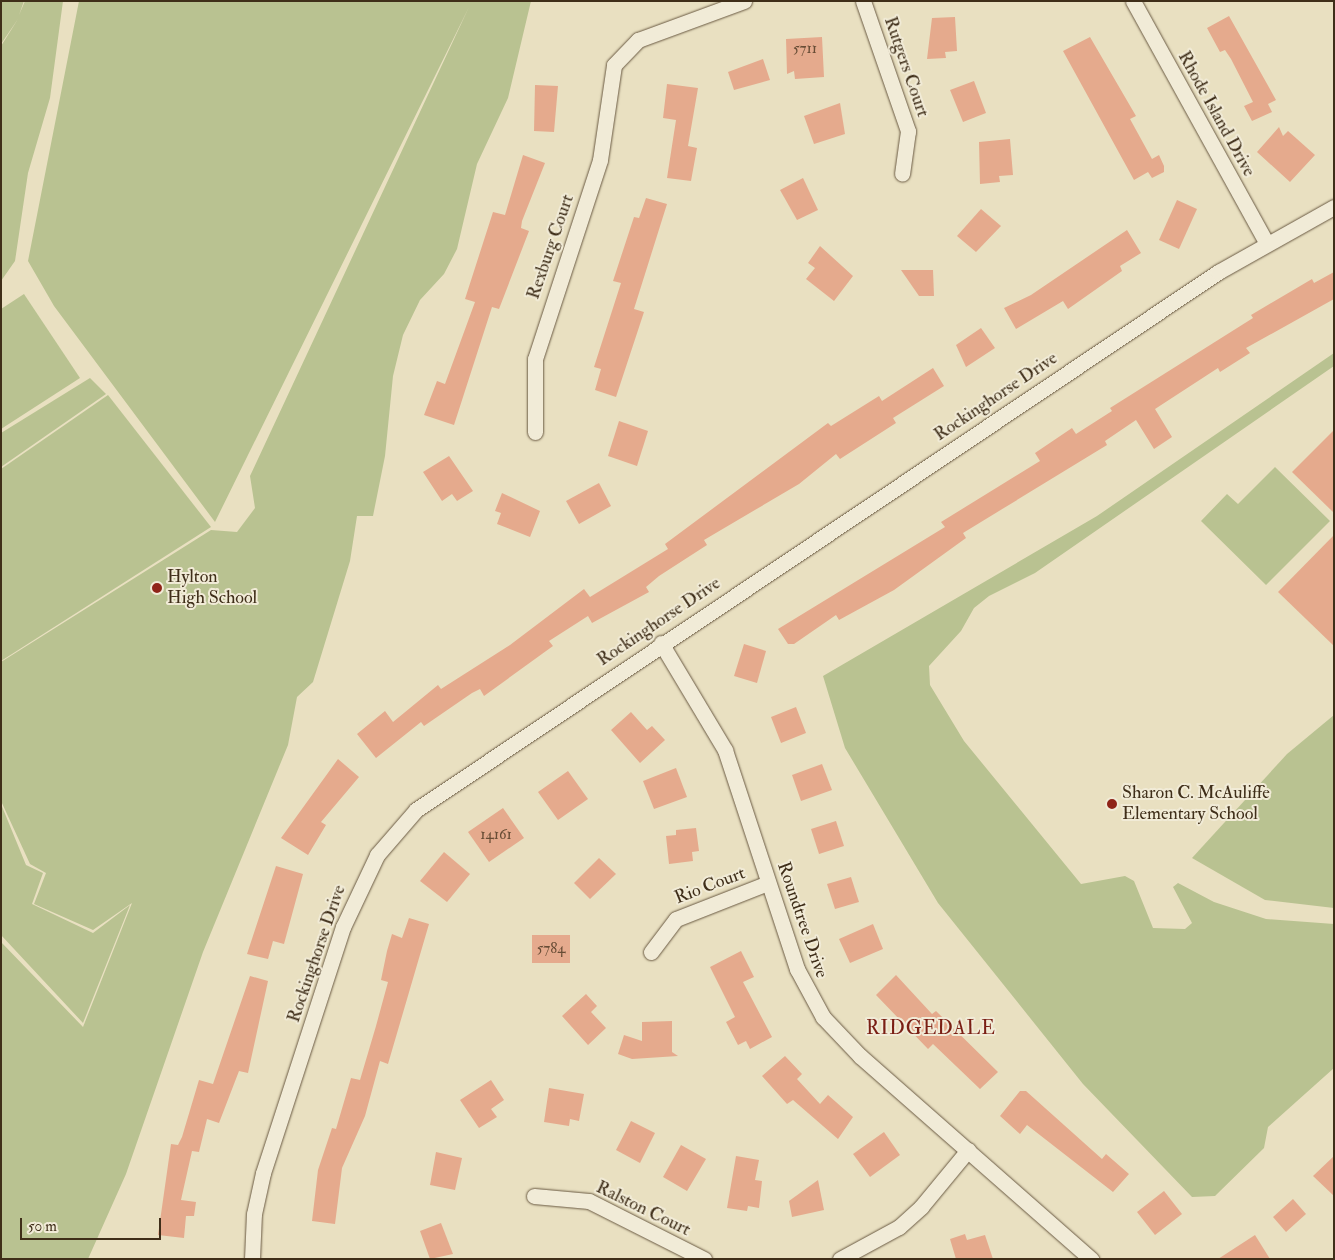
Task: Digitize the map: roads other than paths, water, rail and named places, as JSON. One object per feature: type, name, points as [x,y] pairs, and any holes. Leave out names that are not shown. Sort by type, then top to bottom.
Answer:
[{"type":"street","name":"Rexburg Court","points":[[535,432],[535,359],[600,160],[611,75],[619,57],[638,40],[744,1]]},
{"type":"street","name":"Rutgers Court","points":[[864,1],[908,130],[902,174]]},
{"type":"street","name":"Rhode Island Drive","points":[[1133,1],[1267,244]]},
{"type":"street","name":"Rockinghorse Drive","points":[[252,1259],[254,1214],[263,1173],[343,927],[377,855],[437,793],[661,643],[1267,244],[1334,206]]},
{"type":"street","name":"Roundtree Drive","points":[[661,643],[725,750],[797,969],[823,1017],[860,1056],[1091,1259]]},
{"type":"street","name":"Rio Court","points":[[651,952],[663,930],[676,919],[768,883]]},
{"type":"street","points":[[840,1259],[899,1227],[922,1207],[968,1150]]},
{"type":"street","name":"Ralston Court","points":[[534,1196],[589,1201],[704,1259]]},
{"type":"place","name":"Hylton High School","points":[[157,588]]},
{"type":"place","name":"Sharon C. McAuliffe Elementary School","points":[[1112,804]]},
{"type":"district","name":"RIDGEDALE","points":[[931,1029]]}]
